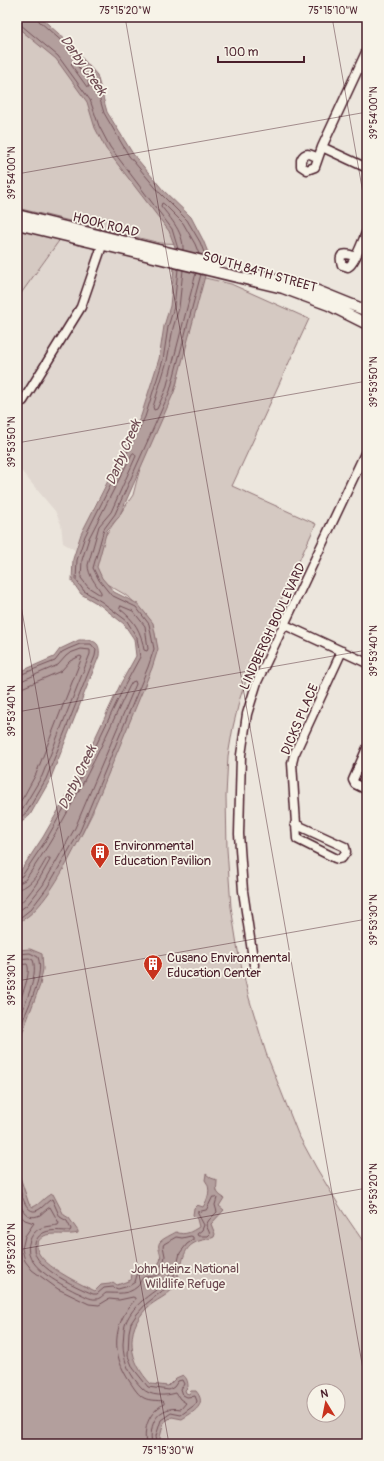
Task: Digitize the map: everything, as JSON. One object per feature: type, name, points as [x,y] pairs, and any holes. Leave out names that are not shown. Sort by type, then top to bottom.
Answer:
[{"type":"main road","name":"HOOK ROAD","points":[[17,215],[104,240],[190,261]]},
{"type":"main road","name":"HOOK ROAD","points":[[17,224],[104,240]]},
{"type":"main road","name":"SOUTH 84TH STREET","points":[[190,261],[308,288],[367,311]]},
{"type":"main road","name":"SOUTH 84TH STREET","points":[[221,269],[329,305],[367,324]]},
{"type":"street","points":[[318,158],[367,50]]},
{"type":"street","points":[[322,147],[367,168]]},
{"type":"street","points":[[355,257],[367,231]]},
{"type":"street","points":[[23,400],[80,307],[104,240]]},
{"type":"street","name":"LINDBERGH BOULEVARD","points":[[254,965],[243,892],[239,834],[241,755],[247,714],[257,682],[367,449]]},
{"type":"street","points":[[285,625],[367,662]]},
{"type":"street","name":"DICKS PLACE","points":[[295,824],[345,847],[346,852],[342,858],[338,859],[298,840],[296,836],[295,824],[292,763],[294,755],[342,651]]},
{"type":"street","points":[[367,748],[353,780],[355,784],[367,790]]},
{"type":"street","points":[[358,767],[367,771]]},
{"type":"shaded area","points":[[63,235],[163,259],[156,263],[174,268],[170,306],[164,326],[159,359],[141,416],[94,506],[75,550],[63,543],[61,524],[55,511],[17,466],[17,299]]},
{"type":"green space","points":[[17,17],[42,31],[190,244],[160,243],[17,208]]},
{"type":"green space","points":[[17,228],[61,238],[17,299]]},
{"type":"green space","name":"John Heinz National Wildlife Refuge","points":[[201,277],[231,284],[309,319],[232,486],[316,524],[253,661],[240,698],[228,756],[226,796],[227,849],[231,907],[238,951],[249,998],[266,1053],[298,1134],[343,1212],[367,1247],[367,1444],[17,1444],[17,914],[82,834],[93,812],[94,803],[156,649],[155,633],[148,618],[137,605],[124,594],[105,583],[95,571],[103,539],[133,495],[150,435],[176,387],[186,337]]},
{"type":"water","name":"Darby Creek","points":[[17,17],[40,17],[68,42],[97,75],[107,112],[133,154],[163,190],[191,217],[209,255],[205,276],[174,392],[119,517],[107,530],[97,567],[102,578],[114,592],[138,604],[153,623],[158,649],[152,668],[109,772],[75,848],[46,897],[31,913],[17,922],[17,876],[43,837],[73,785],[121,683],[136,656],[134,639],[124,624],[100,605],[81,594],[72,581],[73,559],[81,534],[141,416],[159,359],[164,326],[170,306],[175,247],[169,231],[106,149],[95,128],[87,102],[56,59],[17,27]]},
{"type":"water","points":[[79,640],[95,642],[99,647],[99,656],[50,780],[30,815],[18,823],[17,673],[54,657],[60,649]]},
{"type":"water","points":[[30,949],[42,954],[43,969],[40,985],[23,1031],[17,1055],[17,950]]},
{"type":"water","points":[[17,1168],[29,1204],[33,1207],[53,1194],[64,1215],[69,1218],[78,1231],[78,1233],[74,1234],[50,1234],[44,1236],[37,1244],[38,1252],[44,1260],[54,1268],[78,1283],[95,1291],[101,1285],[110,1284],[113,1282],[117,1285],[131,1280],[133,1273],[136,1271],[145,1267],[156,1266],[161,1259],[159,1245],[161,1241],[176,1232],[191,1232],[199,1227],[197,1219],[193,1215],[194,1208],[197,1205],[203,1207],[208,1197],[209,1190],[205,1180],[206,1174],[217,1180],[217,1192],[224,1198],[219,1206],[224,1210],[211,1224],[215,1234],[214,1237],[194,1243],[187,1249],[175,1286],[147,1308],[135,1326],[132,1336],[134,1356],[138,1366],[151,1384],[168,1386],[176,1378],[183,1375],[188,1383],[188,1387],[185,1390],[186,1393],[189,1394],[191,1391],[196,1391],[199,1396],[200,1404],[194,1411],[182,1419],[172,1417],[164,1422],[160,1437],[161,1444],[17,1444]]},
{"type":"place","name":"Environmental Education Pavilion","points":[[100,869]]},
{"type":"place","name":"Cusano Environmental Education Center","points":[[153,981]]}]
